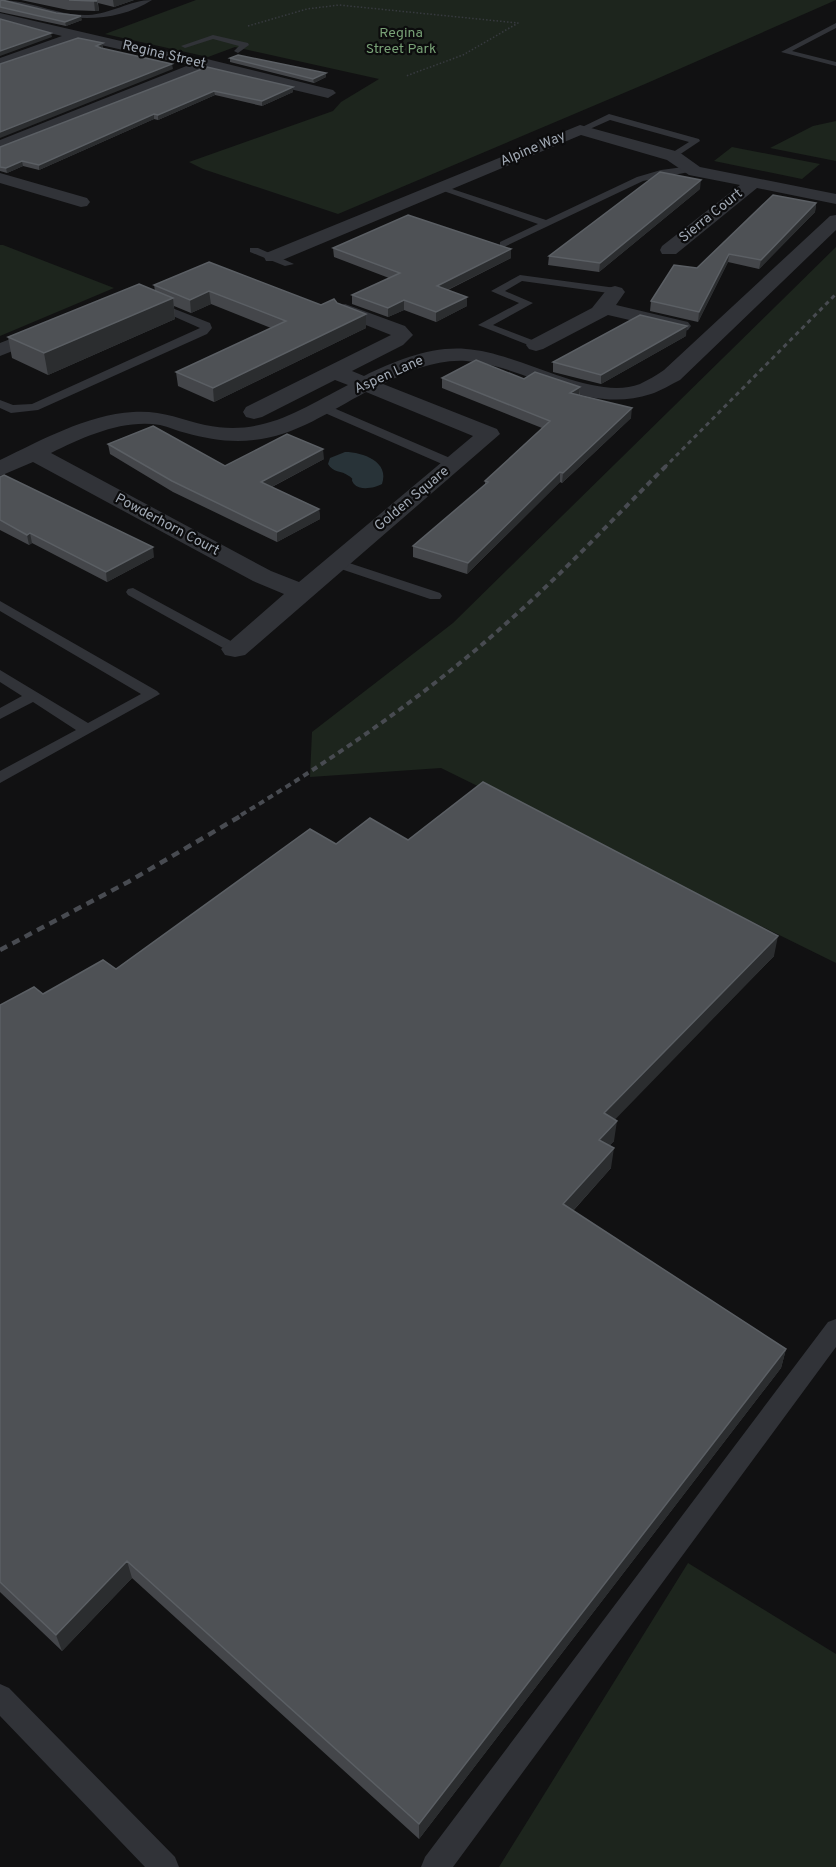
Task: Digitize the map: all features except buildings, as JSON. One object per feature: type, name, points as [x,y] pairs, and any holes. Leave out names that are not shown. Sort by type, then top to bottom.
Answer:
[{"type":"street","name":"Regina Street","points":[[2,17],[328,93]]},
{"type":"street","points":[[0,63],[78,35]]},
{"type":"street","points":[[0,146],[238,51]]},
{"type":"street","name":"Alpine Way","points":[[281,261],[440,188],[580,130],[673,156],[691,169],[836,199]]},
{"type":"street","points":[[0,178],[81,202]]},
{"type":"street","name":"Sierra Court","points":[[669,250],[753,183]]},
{"type":"street","name":"Aspen Lane","points":[[0,469],[89,427],[112,420],[140,418],[166,420],[207,432],[247,434],[274,430],[417,360],[440,356],[465,355],[489,359],[582,391],[608,394],[634,392],[664,381],[836,220]]},
{"type":"street","points":[[536,345],[604,308],[616,291]]},
{"type":"street","points":[[604,308],[715,334]]},
{"type":"street","points":[[254,412],[396,341],[403,335],[398,330],[345,310]]},
{"type":"street","points":[[0,350],[66,322]]},
{"type":"street","points":[[335,372],[367,385]]},
{"type":"street","name":"Golden Square","points":[[235,649],[489,434],[367,385]]},
{"type":"street","name":"Powderhorn Court","points":[[34,453],[262,576],[302,592]]},
{"type":"lane","points":[[2,0],[89,17],[117,11],[148,0]]},
{"type":"lane","points":[[96,6],[117,11]]},
{"type":"lane","points":[[2,17],[44,10]]},
{"type":"lane","points":[[836,25],[785,52],[836,64]]},
{"type":"lane","points":[[185,46],[213,37],[245,45],[238,51]]},
{"type":"lane","points":[[580,130],[609,117],[696,141],[673,156]]},
{"type":"lane","points":[[504,244],[646,177],[691,169]]},
{"type":"lane","points":[[440,188],[547,224]]},
{"type":"lane","points":[[254,250],[281,261]]},
{"type":"lane","points":[[536,345],[484,325],[528,303],[496,291],[520,278],[616,291]]},
{"type":"lane","points":[[0,404],[11,409],[34,407],[203,332],[206,328],[206,325],[142,299]]},
{"type":"lane","points":[[322,407],[453,464]]},
{"type":"lane","points":[[336,563],[435,596]]},
{"type":"lane","points":[[133,592],[235,649]]},
{"type":"lane","points":[[0,605],[152,694],[0,778]]},
{"type":"lane","points":[[0,675],[86,729]]},
{"type":"lane","points":[[0,714],[33,696]]},
{"type":"lane","points":[[435,1867],[836,1329]]},
{"type":"lane","points":[[0,1697],[165,1867]]},
{"type":"path","points":[[247,26],[307,9],[339,5],[518,23],[464,55],[406,76]]},
{"type":"green space","name":"Regina Street Park","points":[[196,0],[836,0],[338,214],[203,169],[189,162],[333,111],[341,102],[379,79],[235,47],[208,57],[105,34]]},
{"type":"green space","points":[[836,121],[836,161],[770,148],[813,126]]},
{"type":"green space","points":[[732,147],[820,164],[802,179],[714,161]]},
{"type":"green space","points":[[0,245],[3,245],[114,288],[0,336]]},
{"type":"green space","points":[[836,247],[836,963],[441,768],[310,777],[312,732],[453,623]]},
{"type":"green space","points":[[688,1563],[836,1654],[836,1867],[499,1867]]},
{"type":"shaded area","points":[[345,452],[367,456],[379,464],[383,476],[382,484],[372,488],[360,488],[354,484],[352,478],[330,467],[328,464],[330,458]]},
{"type":"railway","points":[[664,468],[836,294]]},
{"type":"railway","points":[[241,815],[380,724],[447,674],[550,583],[666,466]]},
{"type":"railway","points":[[0,950],[128,882],[244,814]]}]
